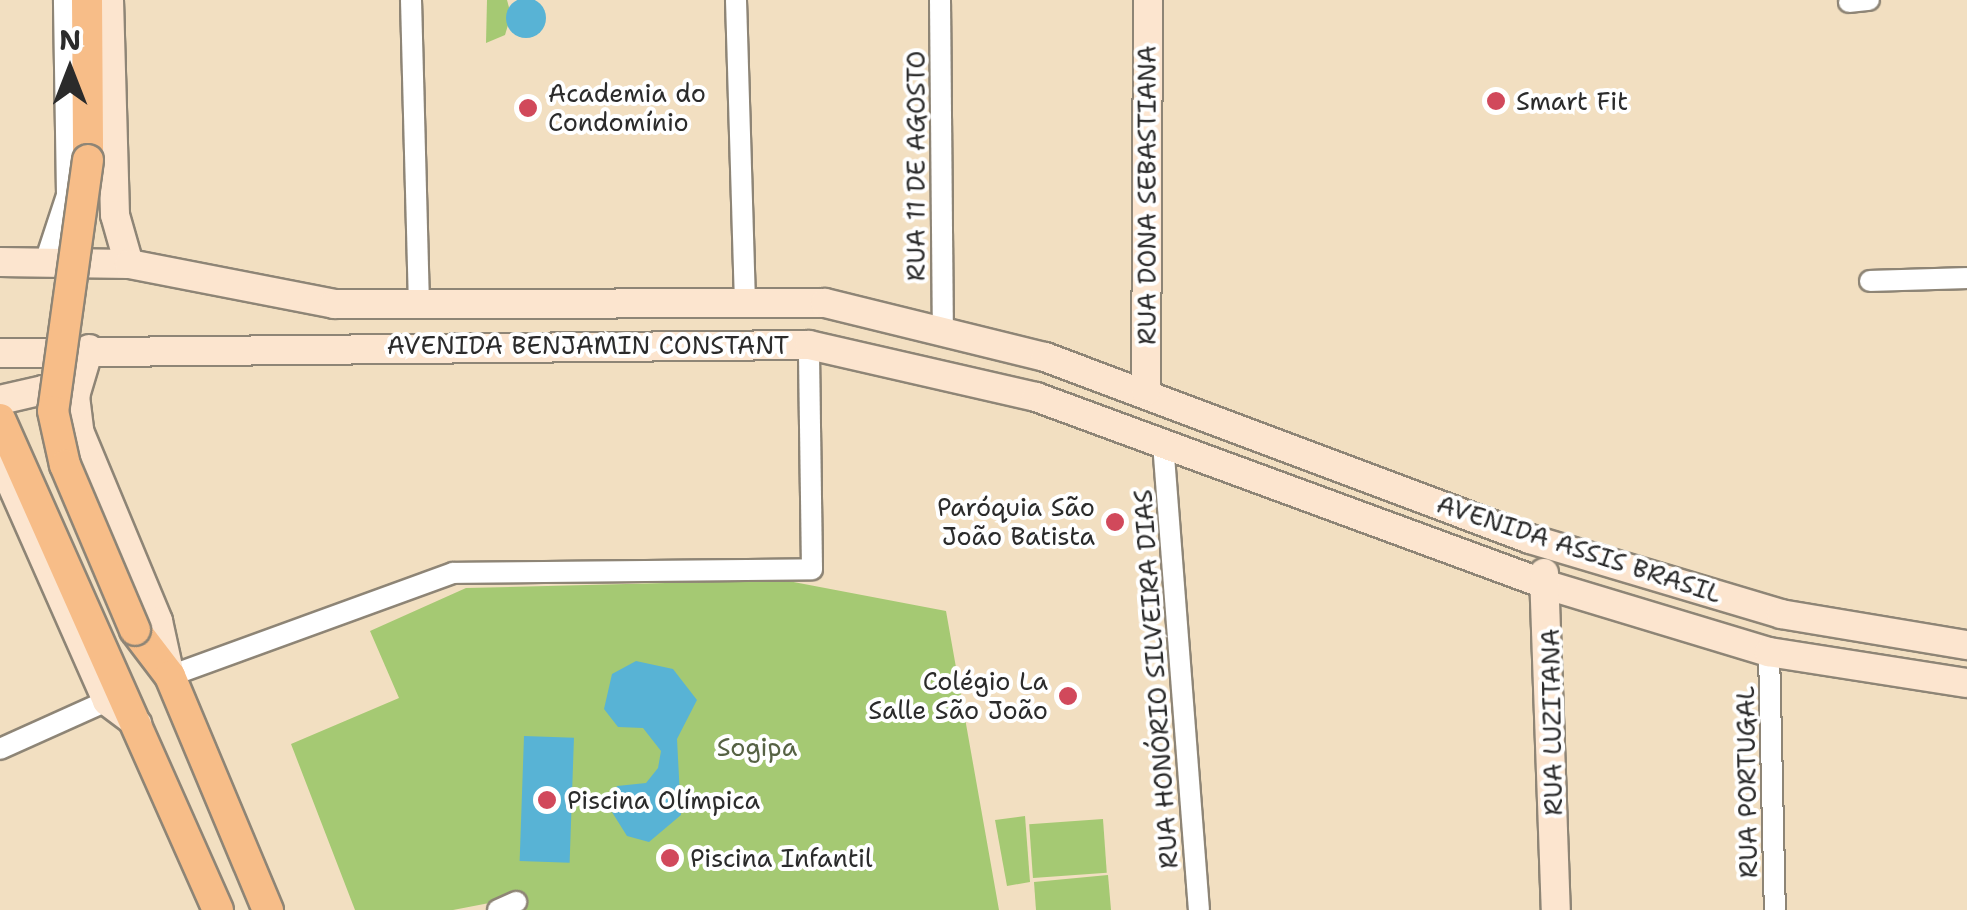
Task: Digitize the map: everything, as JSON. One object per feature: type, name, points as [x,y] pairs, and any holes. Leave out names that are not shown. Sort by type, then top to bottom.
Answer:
[{"type":"main road","points":[[87,0],[87,214],[53,411],[65,466],[135,630],[170,676]]},
{"type":"main road","points":[[109,0],[116,215],[129,264]]},
{"type":"main road","name":"RUA DONA SEBASTIANA","points":[[1146,391],[1148,0]]},
{"type":"main road","name":"AVENIDA BENJAMIN CONSTANT","points":[[0,262],[46,259],[129,264],[334,304],[746,300],[825,304],[943,332],[1146,391]]},
{"type":"main road","name":"AVENIDA BENJAMIN CONSTANT","points":[[0,353],[89,349],[809,345],[1036,396],[1163,444]]},
{"type":"main road","points":[[89,349],[75,396],[89,461],[158,621],[170,676],[268,910]]},
{"type":"main road","points":[[0,400],[43,390],[75,396]]},
{"type":"main road","name":"AVENIDA ASSIS BRASIL","points":[[1146,391],[1530,539],[1780,614],[1967,645]]},
{"type":"main road","points":[[0,419],[106,643],[218,910]]},
{"type":"main road","name":"AVENIDA ASSIS BRASIL","points":[[1163,444],[1550,586],[1769,652],[1967,683]]},
{"type":"main road","points":[[0,458],[107,701],[143,729]]},
{"type":"main road","name":"RUA LUZITANA","points":[[1530,539],[1550,586],[1556,910]]},
{"type":"street","points":[[46,259],[67,195],[64,0]]},
{"type":"street","points":[[412,0],[419,303]]},
{"type":"street","points":[[736,0],[746,300]]},
{"type":"street","name":"RUA 11 DE AGOSTO","points":[[940,0],[943,332]]},
{"type":"street","points":[[1870,281],[1967,278]]},
{"type":"street","points":[[170,676],[453,573],[812,568],[809,345]]},
{"type":"street","name":"RUA HONÓRIO SILVEIRA DIAS","points":[[1163,444],[1200,910]]},
{"type":"street","name":"RUA PORTUGAL","points":[[1769,652],[1776,910]]},
{"type":"street","points":[[0,749],[107,701]]},
{"type":"green space","points":[[487,0],[507,0],[511,15],[505,35],[486,43]]},
{"type":"green space","name":"Sogipa","points":[[783,580],[946,611],[999,910],[517,910],[515,898],[453,910],[355,910],[291,744],[399,698],[370,631],[466,588]]},
{"type":"green space","points":[[1025,816],[1030,882],[1007,886],[995,820]]},
{"type":"green space","points":[[1103,819],[1107,873],[1033,878],[1029,824]]},
{"type":"green space","points":[[1108,875],[1111,910],[1036,910],[1034,882]]},
{"type":"water","points":[[526,-2],[540,4],[546,18],[540,32],[526,38],[512,32],[506,18],[512,4]]},
{"type":"water","points":[[636,661],[673,669],[697,700],[677,739],[681,815],[649,842],[627,836],[610,809],[617,786],[646,783],[658,768],[661,751],[643,728],[618,727],[604,709],[612,674]]},
{"type":"water","name":"Piscina Olímpica","points":[[524,736],[574,738],[570,863],[520,861]]},
{"type":"place","name":"Smart Fit","points":[[1496,101]]},
{"type":"place","name":"Academia do Condomínio","points":[[528,108]]},
{"type":"place","name":"Paróquia São João Batista","points":[[1115,522]]},
{"type":"place","name":"Colégio La Salle São João","points":[[1068,696]]},
{"type":"place","name":"Piscina Olímpica","points":[[547,800]]},
{"type":"place","name":"Piscina Infantil","points":[[670,858]]}]
